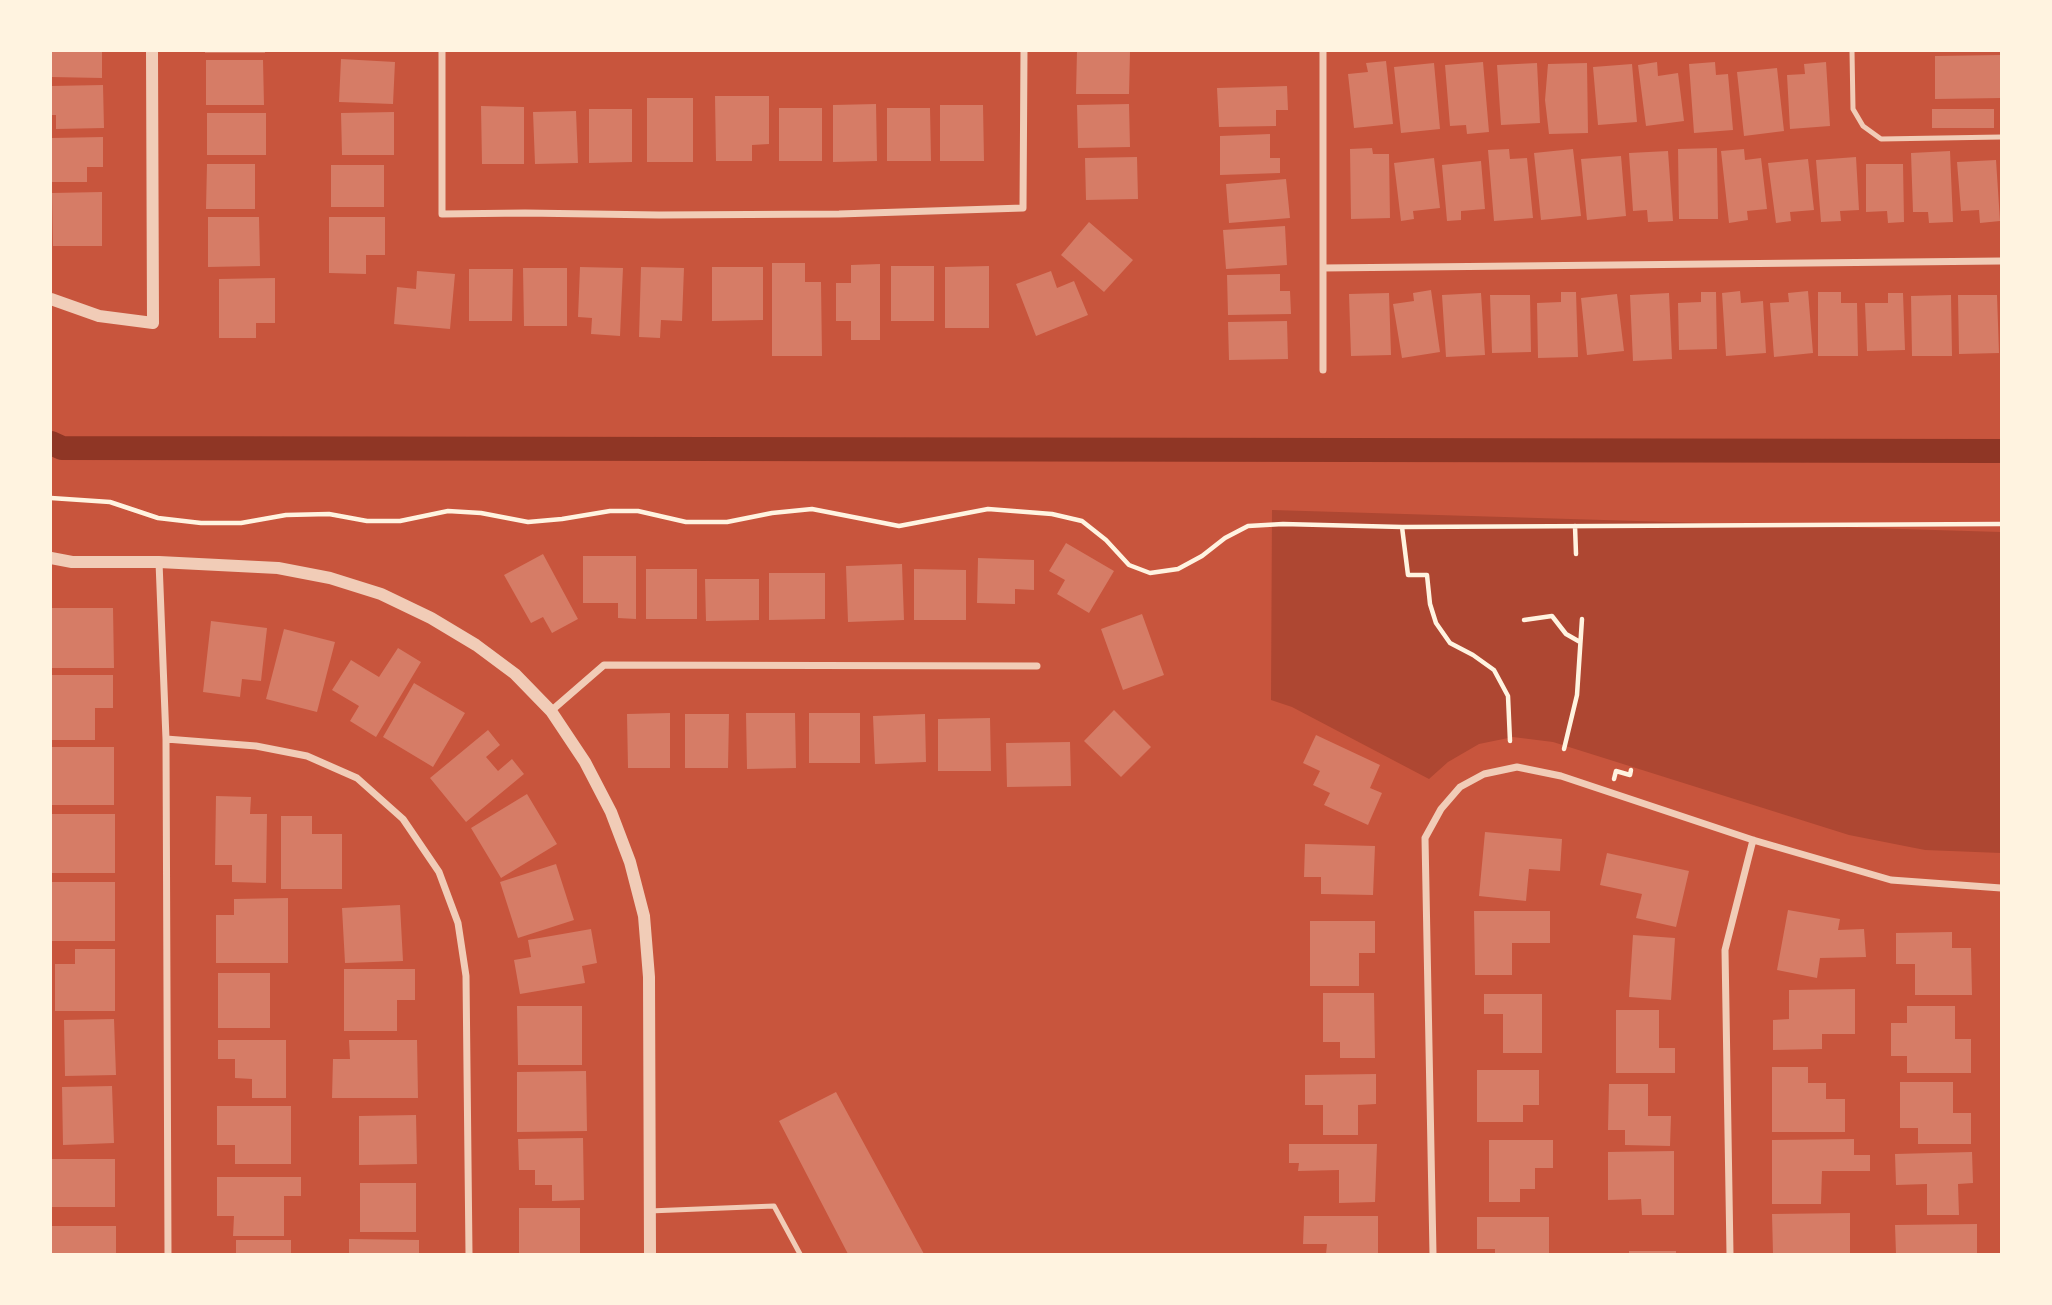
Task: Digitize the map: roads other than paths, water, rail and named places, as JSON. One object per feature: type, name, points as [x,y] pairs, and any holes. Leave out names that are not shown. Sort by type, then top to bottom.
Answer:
[{"type":"street","points":[[51,299],[99,316],[153,323],[152,51]]},
{"type":"street","points":[[442,51],[442,214],[839,214],[1023,208],[1024,51]]},
{"type":"street","points":[[1322,370],[1323,51]]},
{"type":"street","points":[[1323,268],[2001,261]]},
{"type":"street","points":[[51,558],[72,562],[159,562],[278,568],[330,578],[381,594],[431,618],[476,645],[515,674],[551,711],[585,762],[611,812],[630,862],[644,916],[649,976],[650,1254]]},
{"type":"street","points":[[159,562],[166,739],[168,1254]]},
{"type":"street","points":[[551,711],[604,665],[1037,666]]},
{"type":"street","points":[[166,739],[256,746],[295,753],[357,778],[403,818],[439,872],[458,923],[466,976],[469,1254]]},
{"type":"street","points":[[1433,1254],[1425,838],[1441,809],[1460,787],[1484,774],[1517,767],[1561,776],[1753,840],[1891,880],[2001,888]]},
{"type":"street","points":[[1730,1254],[1725,950],[1753,840]]},
{"type":"lane","points":[[1852,51],[1853,108],[1863,127],[1881,139],[2001,137]]},
{"type":"lane","points":[[649,1211],[774,1206],[800,1254]]},
{"type":"waterway","points":[[51,443],[62,448],[2001,451]]}]
